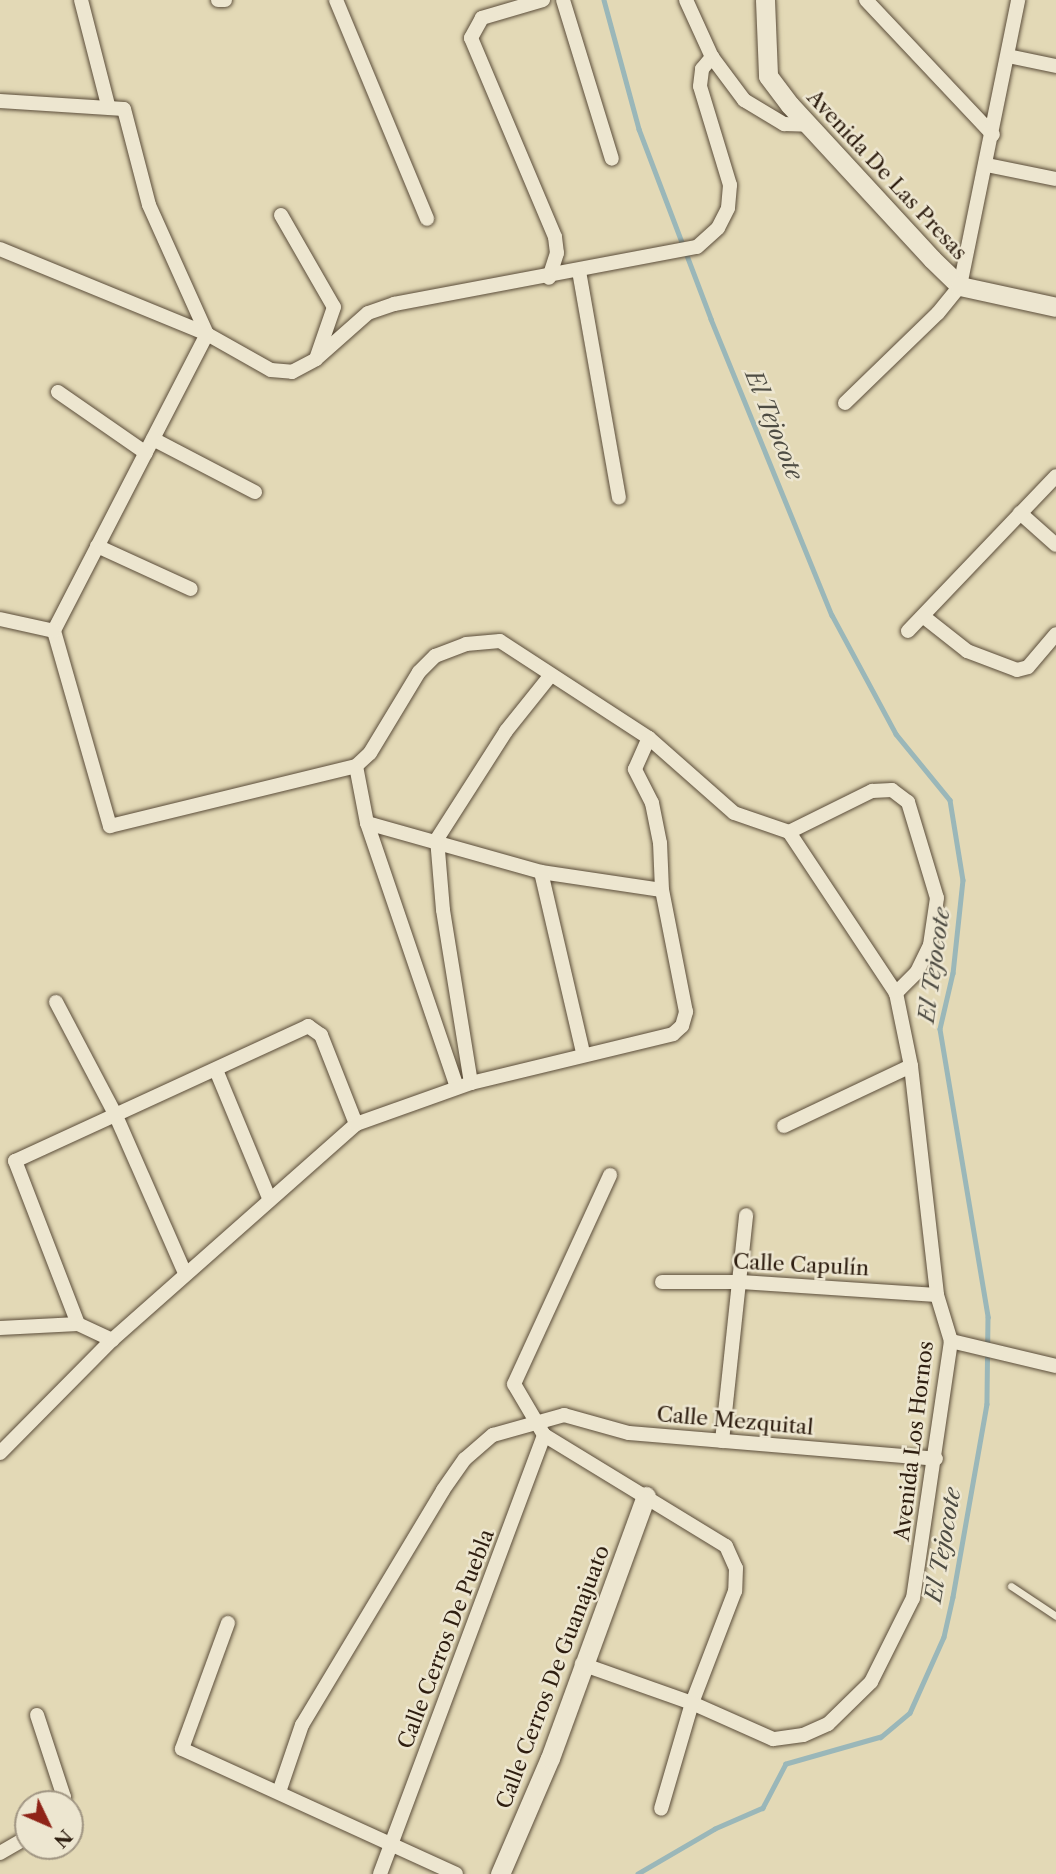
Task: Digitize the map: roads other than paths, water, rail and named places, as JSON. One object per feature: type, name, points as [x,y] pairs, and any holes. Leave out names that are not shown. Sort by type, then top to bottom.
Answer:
[{"type":"main road","name":"Avenida De Las Presas","points":[[765,0],[763,45],[768,75],[809,125],[960,286],[1056,307]]},
{"type":"main road","name":"Calle Cerros De Guanajuato","points":[[500,1874],[550,1758],[582,1664],[646,1496]]},
{"type":"street","points":[[81,0],[108,105]]},
{"type":"street","points":[[218,0],[225,0]]},
{"type":"street","points":[[336,0],[427,219]]},
{"type":"street","points":[[543,0],[491,13],[474,27],[471,38],[555,237],[556,253],[549,278]]},
{"type":"street","points":[[563,0],[612,159]]},
{"type":"street","points":[[686,0],[712,57],[744,100],[763,115],[784,124],[809,125]]},
{"type":"street","points":[[866,0],[992,135]]},
{"type":"street","points":[[845,403],[960,286],[987,165],[1018,0]]},
{"type":"street","points":[[1007,56],[1056,66]]},
{"type":"street","points":[[0,249],[206,334],[271,370],[292,372],[316,359],[368,313],[394,303],[549,278],[695,247],[718,228],[728,208],[730,185],[700,86],[702,69],[712,57]]},
{"type":"street","points":[[0,101],[108,105],[124,109],[149,205],[206,334]]},
{"type":"street","points":[[987,165],[1056,179]]},
{"type":"street","points":[[282,215],[334,307],[316,359]]},
{"type":"street","points":[[579,271],[619,497]]},
{"type":"street","points":[[206,334],[54,631],[110,826],[356,766],[370,753],[419,672],[435,656],[467,644],[500,641],[649,738],[734,813],[789,832],[897,993],[917,972],[930,945],[937,898],[908,802],[892,790],[872,791],[789,832]]},
{"type":"street","points":[[58,392],[146,453]]},
{"type":"street","points":[[153,439],[255,492]]},
{"type":"street","points":[[908,631],[1056,476]]},
{"type":"street","points":[[1020,513],[1056,545]]},
{"type":"street","points":[[97,546],[191,589]]},
{"type":"street","points":[[924,617],[967,650],[1017,670],[1028,667],[1056,634]]},
{"type":"street","points":[[0,619],[54,631]]},
{"type":"street","points":[[464,1085],[437,839],[506,731],[550,676]]},
{"type":"street","points":[[0,1453],[112,1340],[269,1198],[356,1124],[464,1085],[583,1053],[673,1034],[686,1020],[662,890],[655,816],[635,769],[649,738]]},
{"type":"street","points":[[356,766],[367,823],[464,1085]]},
{"type":"street","points":[[367,823],[437,839],[541,872],[662,890]]},
{"type":"street","points":[[541,872],[583,1053]]},
{"type":"street","name":"Avenida Los Hornos","points":[[582,1664],[692,1703],[773,1739],[803,1735],[828,1724],[849,1707],[871,1682],[913,1598],[936,1459],[951,1341],[937,1295],[911,1066],[897,993]]},
{"type":"street","points":[[56,1002],[116,1116],[185,1273]]},
{"type":"street","points":[[78,1324],[15,1161],[308,1026],[321,1035],[356,1124]]},
{"type":"street","points":[[784,1126],[911,1066]]},
{"type":"street","points":[[216,1070],[269,1198]]},
{"type":"street","points":[[610,1175],[514,1384],[533,1422],[544,1435],[726,1546],[736,1568],[735,1591],[692,1703],[661,1809]]},
{"type":"street","points":[[722,1441],[746,1216]]},
{"type":"street","name":"Calle Capulín","points":[[662,1282],[741,1282],[937,1295]]},
{"type":"street","points":[[0,1328],[78,1324],[112,1340]]},
{"type":"street","points":[[951,1341],[1056,1366]]},
{"type":"street","name":"Calle Mezquital","points":[[279,1792],[302,1725],[443,1490],[465,1459],[492,1435],[564,1415],[629,1433],[936,1459]]},
{"type":"street","name":"Calle Cerros De Puebla","points":[[380,1874],[544,1435]]},
{"type":"street","points":[[228,1623],[182,1749],[456,1874]]},
{"type":"street","points":[[37,1715],[62,1790]]},
{"type":"lane","points":[[1012,1586],[1056,1616]]},
{"type":"waterway","name":"El Tejocote","points":[[604,0],[639,129],[711,319],[832,615],[896,734],[950,800],[963,880],[953,973],[940,1029],[988,1317],[987,1404],[953,1597],[944,1637],[910,1713],[881,1737],[786,1764],[763,1808],[715,1829],[638,1874]]}]
